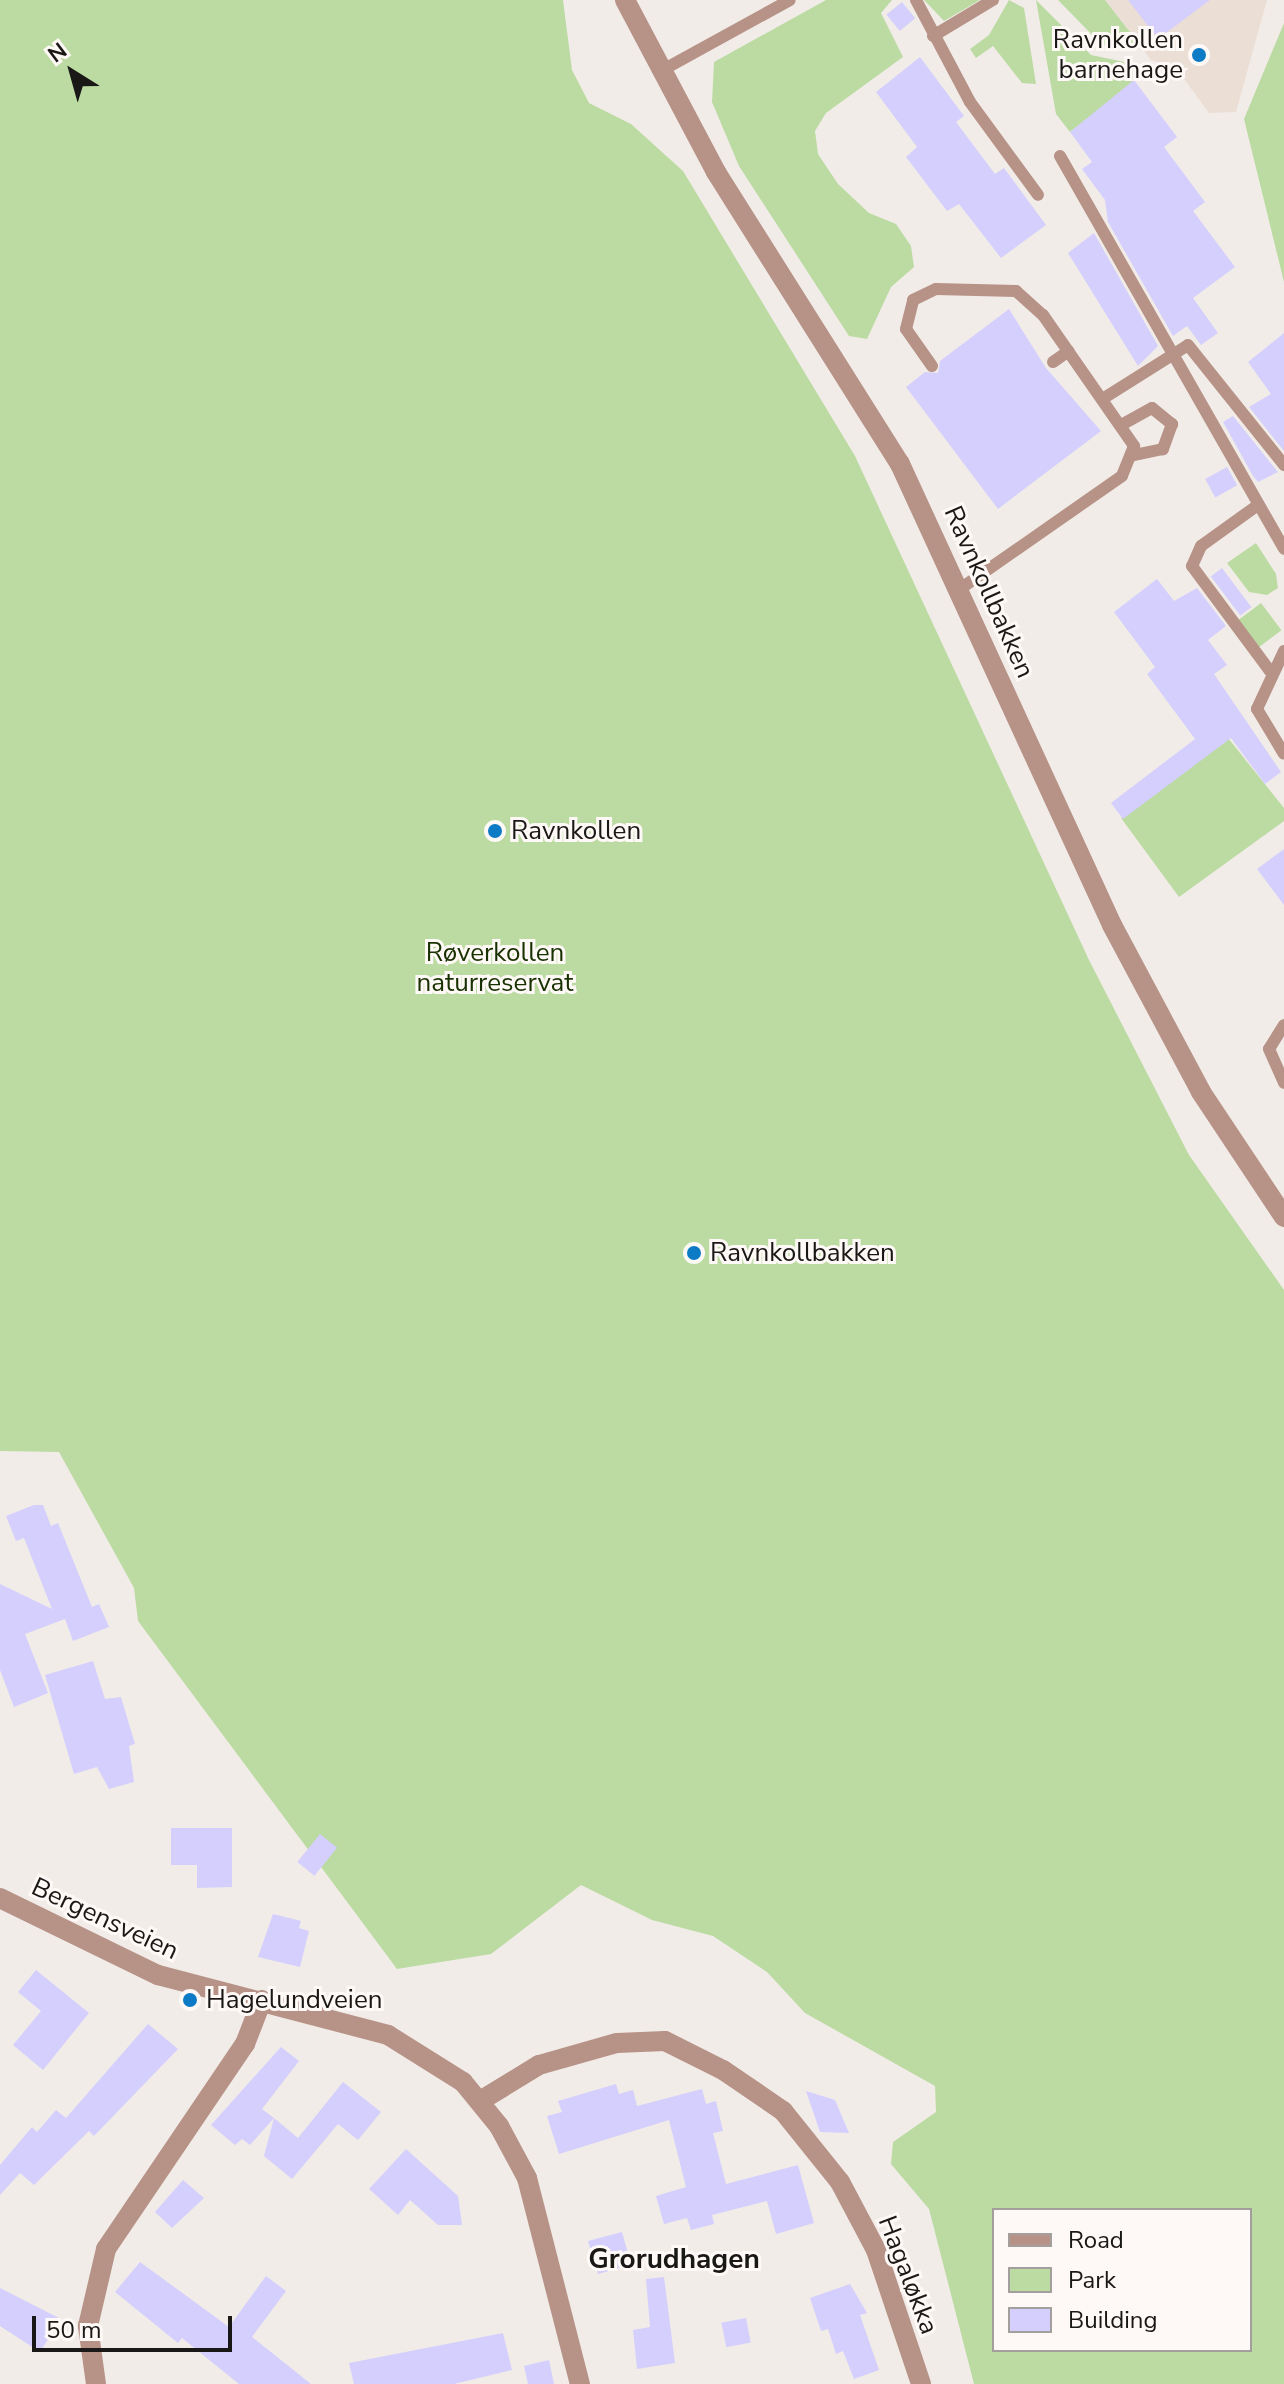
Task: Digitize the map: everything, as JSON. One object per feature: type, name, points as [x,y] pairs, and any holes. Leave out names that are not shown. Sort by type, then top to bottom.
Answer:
[{"type":"street","name":"Ravnkollbakken","points":[[625,0],[659,72],[900,464],[1155,1008],[1284,1217]]},
{"type":"street","name":"Bergensveien","points":[[0,1898],[158,1975],[388,2035],[438,2063],[480,2101],[527,2178],[580,2384]]},
{"type":"street","points":[[96,2384],[88,2326],[106,2249],[245,2044],[262,2000]]},
{"type":"street","name":"Hagaløkka","points":[[480,2101],[539,2065],[617,2043],[665,2041],[723,2070],[783,2111],[840,2182],[876,2250],[921,2384]]},
{"type":"lane","points":[[659,72],[790,0]]},
{"type":"lane","points":[[916,0],[933,36],[1038,195]]},
{"type":"lane","points":[[933,36],[993,0]]},
{"type":"lane","points":[[1060,156],[1167,353],[1284,549]]},
{"type":"lane","points":[[932,366],[905,320],[913,300],[936,289],[1016,291],[1069,351],[1123,424],[1134,455]]},
{"type":"lane","points":[[1104,398],[1180,345],[1194,349],[1284,465]]},
{"type":"lane","points":[[1053,362],[1069,351]]},
{"type":"lane","points":[[960,589],[1122,476],[1134,455],[1163,449],[1172,424],[1152,408],[1123,424]]},
{"type":"lane","points":[[1258,505],[1201,546],[1192,566],[1270,671]]},
{"type":"lane","points":[[1284,651],[1270,671],[1257,709],[1284,754]]},
{"type":"lane","points":[[1284,1025],[1269,1049],[1284,1083]]},
{"type":"shaded area","name":"Ravnkollen barnehage","points":[[1105,0],[1267,0],[1236,112],[1209,113],[1176,68],[1151,60]]},
{"type":"green space","name":"Røverkollen naturreservat","points":[[0,0],[563,0],[572,70],[589,103],[631,124],[683,171],[855,456],[1089,960],[1189,1155],[1284,1290],[1284,2384],[974,2384],[929,2209],[891,2164],[893,2142],[936,2112],[935,2086],[805,2013],[767,1972],[713,1936],[652,1920],[581,1885],[491,1954],[397,1969],[138,1621],[134,1588],[59,1452],[0,1451]]},
{"type":"green space","points":[[826,0],[892,0],[881,13],[903,57],[826,113],[815,131],[818,154],[838,184],[869,213],[896,224],[911,246],[914,267],[891,287],[867,339],[849,336],[739,166],[712,102],[714,62]]},
{"type":"green space","points":[[924,0],[980,0],[944,21]]},
{"type":"green space","points":[[1009,0],[1024,8],[1036,84],[1022,83],[993,46],[976,58],[970,49],[989,35]]},
{"type":"green space","points":[[1036,0],[1091,55],[1134,64],[1132,84],[1070,132],[1056,114]]},
{"type":"green space","points":[[1058,0],[1105,0],[1143,49],[1102,45]]},
{"type":"green space","points":[[1284,23],[1284,282],[1244,119]]},
{"type":"green space","points":[[1256,543],[1276,574],[1278,588],[1267,595],[1249,592],[1227,563]]},
{"type":"green space","points":[[1261,603],[1281,630],[1259,647],[1239,620]]},
{"type":"green space","points":[[1228,738],[1284,808],[1284,821],[1179,897],[1121,818]]},
{"type":"building","points":[[1128,0],[1210,0],[1158,39]]},
{"type":"building","points":[[902,2],[915,18],[900,31],[886,15]]},
{"type":"building","points":[[920,57],[964,116],[956,122],[995,174],[1004,168],[1046,225],[1001,258],[959,204],[947,211],[906,157],[917,147],[876,92]]},
{"type":"building","points":[[1134,80],[1177,137],[1164,147],[1205,202],[1193,211],[1235,267],[1193,298],[1218,333],[1201,345],[1187,326],[1173,336],[1108,222],[1105,200],[1082,169],[1092,162],[1070,132]]},
{"type":"building","points":[[1094,233],[1158,346],[1138,366],[1068,253]]},
{"type":"building","points":[[1009,309],[1046,368],[1101,431],[998,509],[906,387],[925,372],[938,373],[940,361]]},
{"type":"building","points":[[1284,333],[1284,451],[1249,407],[1271,394],[1248,362]]},
{"type":"building","points":[[1233,416],[1278,472],[1258,482],[1253,476],[1223,422]]},
{"type":"building","points":[[1227,467],[1237,485],[1215,497],[1205,479]]},
{"type":"building","points":[[1222,568],[1251,607],[1240,616],[1211,576]]},
{"type":"building","points":[[1157,579],[1174,601],[1197,588],[1226,626],[1208,640],[1227,665],[1214,674],[1281,772],[1265,784],[1231,738],[1123,819],[1111,803],[1195,739],[1147,674],[1155,667],[1114,612]]},
{"type":"building","points":[[1284,849],[1284,905],[1257,869]]},
{"type":"building","points":[[34,1505],[43,1505],[51,1526],[58,1523],[92,1607],[99,1604],[109,1627],[73,1641],[65,1619],[25,1634],[48,1693],[14,1707],[0,1670],[0,1584],[52,1609],[24,1538],[16,1541],[6,1516]]},
{"type":"building","points":[[93,1661],[105,1699],[121,1697],[135,1744],[129,1746],[134,1782],[109,1789],[97,1767],[74,1774],[45,1675]]},
{"type":"building","points":[[171,1828],[232,1828],[232,1887],[197,1888],[197,1865],[171,1865]]},
{"type":"building","points":[[320,1834],[337,1848],[314,1876],[297,1862]]},
{"type":"building","points":[[273,1914],[301,1921],[299,1928],[309,1931],[300,1967],[258,1957]]},
{"type":"building","points":[[36,1970],[89,2013],[43,2070],[13,2045],[41,2011],[18,1992]]},
{"type":"building","points":[[148,2024],[178,2049],[94,2136],[89,2131],[34,2185],[20,2173],[0,2195],[0,2165],[32,2127],[37,2132],[56,2110],[66,2118]]},
{"type":"building","points":[[281,2047],[299,2061],[262,2109],[274,2118],[250,2145],[242,2139],[235,2145],[211,2125]]},
{"type":"building","points":[[343,2082],[381,2112],[358,2140],[338,2124],[292,2179],[264,2156],[274,2118],[298,2138]]},
{"type":"building","points":[[616,2084],[619,2094],[633,2090],[637,2106],[702,2089],[706,2104],[716,2101],[723,2131],[713,2133],[726,2184],[798,2165],[814,2223],[776,2234],[767,2201],[712,2215],[714,2224],[691,2230],[687,2218],[664,2224],[656,2196],[686,2187],[669,2120],[559,2154],[547,2116],[562,2112],[558,2101]]},
{"type":"building","points":[[806,2091],[835,2100],[849,2133],[820,2132]]},
{"type":"building","points":[[406,2149],[458,2196],[462,2225],[438,2225],[410,2200],[398,2215],[369,2189]]},
{"type":"building","points":[[183,2180],[204,2198],[172,2228],[155,2212]]},
{"type":"building","points":[[622,2232],[629,2257],[621,2259],[623,2267],[598,2274],[588,2241]]},
{"type":"building","points":[[140,2262],[229,2327],[266,2276],[286,2291],[252,2337],[311,2384],[239,2384],[182,2338],[178,2343],[115,2292]]},
{"type":"building","points":[[664,2277],[675,2363],[637,2369],[633,2330],[650,2327],[646,2279]]},
{"type":"building","points":[[850,2284],[867,2313],[860,2315],[879,2370],[854,2379],[843,2351],[836,2354],[828,2329],[821,2331],[810,2298]]},
{"type":"building","points":[[0,2288],[61,2319],[40,2352],[0,2326]]},
{"type":"building","points":[[746,2318],[751,2343],[726,2347],[721,2323]]},
{"type":"building","points":[[503,2333],[512,2370],[454,2384],[354,2384],[349,2363]]},
{"type":"building","points":[[549,2360],[554,2384],[528,2384],[524,2366]]},
{"type":"place","name":"Ravnkollen barnehage","points":[[1199,55]]},
{"type":"place","name":"Ravnkollen","points":[[495,831]]},
{"type":"place","name":"Ravnkollbakken","points":[[694,1253]]},
{"type":"place","name":"Hagelundveien","points":[[190,2000]]},
{"type":"district","name":"Grorudhagen","points":[[674,2259]]}]
